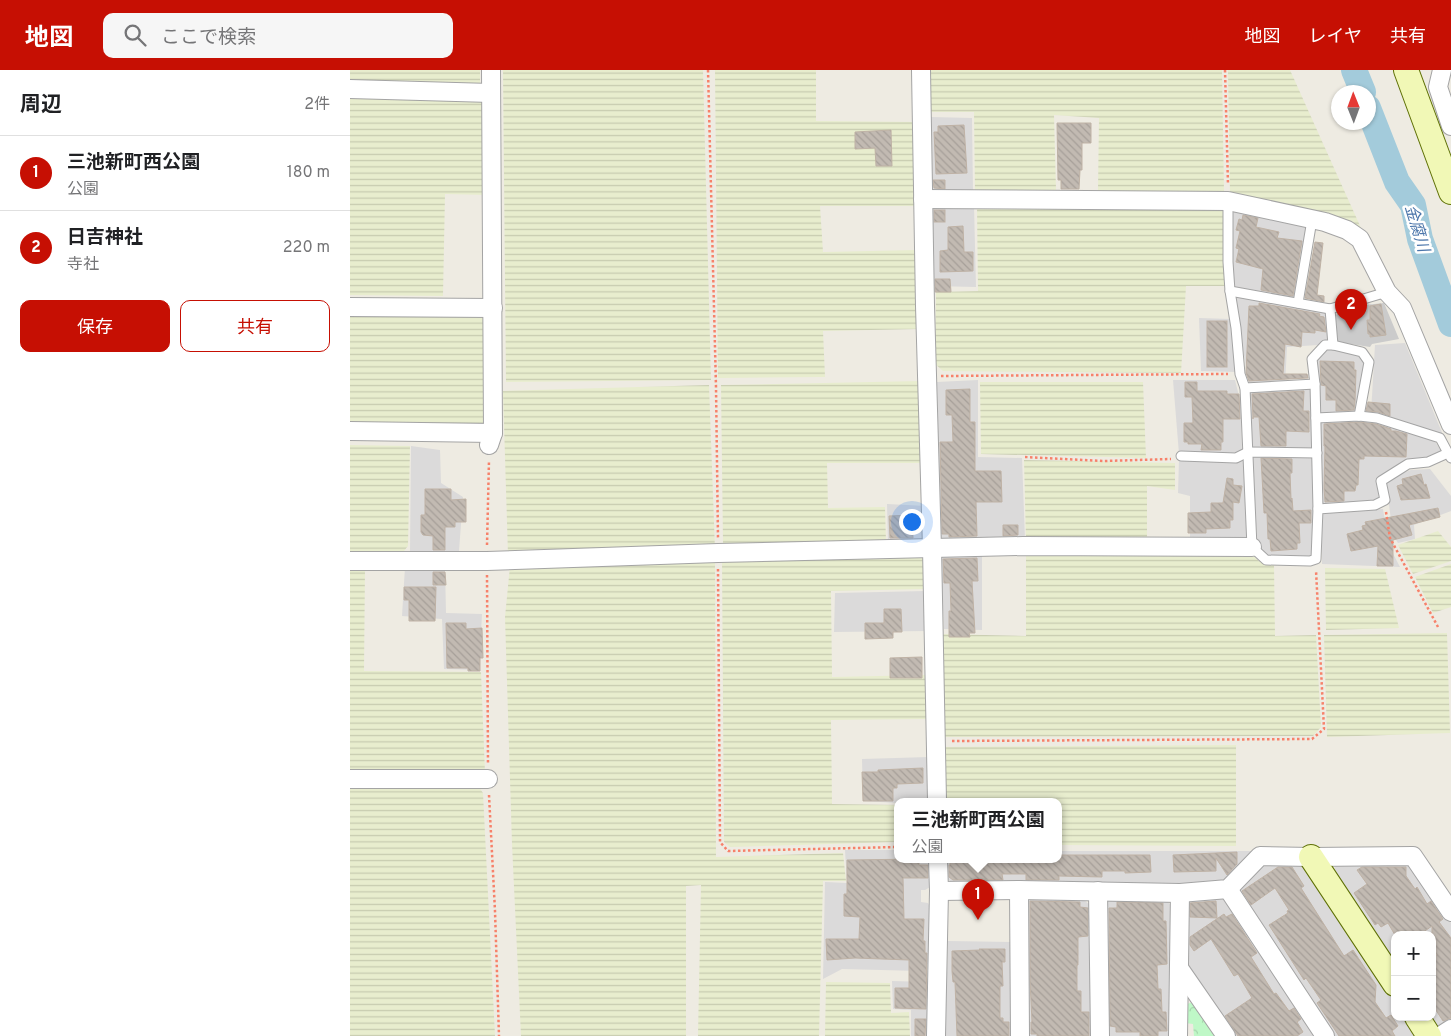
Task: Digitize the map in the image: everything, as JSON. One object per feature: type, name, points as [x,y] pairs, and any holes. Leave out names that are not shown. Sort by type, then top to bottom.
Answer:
[{"type":"street","points":[[350,431],[491,439],[493,308],[491,70]]},
{"type":"street","points":[[921,70],[937,798]]},
{"type":"street","points":[[1406,70],[1451,192]]},
{"type":"street","points":[[1442,70],[1438,87],[1450,119]]},
{"type":"street","points":[[350,89],[491,93]]},
{"type":"street","points":[[923,199],[1228,201],[1347,230],[1360,239],[1387,292],[1402,308],[1451,425]]},
{"type":"street","points":[[350,307],[493,308]]},
{"type":"street","points":[[350,561],[487,561],[718,553],[1023,546],[1252,546]]},
{"type":"street","points":[[350,779],[488,779]]},
{"type":"street","points":[[939,891],[1180,892],[1228,889],[1260,856],[1311,858],[1413,856],[1451,912]]},
{"type":"street","points":[[1311,858],[1391,978]]},
{"type":"street","points":[[936,1036],[938,863]]},
{"type":"street","points":[[1228,889],[1325,1036]]},
{"type":"street","points":[[1020,890],[1020,1036]]},
{"type":"street","points":[[1098,891],[1100,1036]]},
{"type":"street","points":[[1178,1036],[1180,892]]},
{"type":"street","points":[[1179,968],[1226,1036]]},
{"type":"street","points":[[1420,1021],[1429,1036]]},
{"type":"street","points":[[1440,1036],[1451,1029]]},
{"type":"lane","points":[[1228,201],[1230,291],[1236,328],[1240,374],[1244,388],[1252,546],[1266,560],[1310,561],[1316,559],[1318,509],[1317,453],[1315,384],[1312,359],[1325,345],[1362,352],[1369,362],[1359,416]]},
{"type":"lane","points":[[1298,303],[1312,220]]},
{"type":"lane","points":[[1230,291],[1330,309],[1387,292]]},
{"type":"lane","points":[[1330,309],[1333,345]]},
{"type":"lane","points":[[1244,388],[1315,384]]},
{"type":"lane","points":[[1316,418],[1359,416],[1377,418],[1440,438],[1450,456],[1428,462],[1408,464],[1381,481],[1385,500],[1375,505],[1318,509]]},
{"type":"lane","points":[[1181,456],[1236,458],[1248,452],[1317,453]]},
{"type":"path","points":[[708,70],[716,387],[720,842],[728,851],[894,847]]},
{"type":"path","points":[[1226,70],[1228,201]]},
{"type":"path","points":[[927,376],[1240,374]]},
{"type":"path","points":[[491,439],[487,561],[488,779],[499,1036]]},
{"type":"path","points":[[1025,457],[1104,461],[1172,459],[1181,456]]},
{"type":"path","points":[[1385,500],[1390,538],[1438,627]]},
{"type":"path","points":[[935,741],[1312,739],[1324,729],[1316,559]]},
{"type":"shaded area","points":[[931,117],[972,118],[973,193],[931,194]]},
{"type":"shaded area","points":[[931,206],[974,206],[976,287],[933,286]]},
{"type":"shaded area","points":[[1234,206],[1309,228],[1297,296],[1293,301],[1235,287],[1232,280],[1230,210]]},
{"type":"shaded area","points":[[1239,296],[1328,313],[1328,341],[1318,345],[1287,347],[1285,384],[1255,385],[1249,383],[1234,299]]},
{"type":"shaded area","points":[[1384,303],[1399,339],[1372,344],[1370,347],[1338,342],[1335,323],[1336,315],[1345,307]]},
{"type":"shaded area","points":[[1199,318],[1230,319],[1236,372],[1201,371]]},
{"type":"shaded area","points":[[1405,343],[1443,435],[1371,413],[1375,345]]},
{"type":"shaded area","points":[[1332,348],[1360,353],[1366,363],[1357,413],[1321,415],[1318,410],[1316,359],[1326,349]]},
{"type":"shaded area","points":[[978,380],[978,457],[1022,458],[1025,540],[940,540],[937,382]]},
{"type":"shaded area","points":[[1173,380],[1235,380],[1241,404],[1242,451],[1223,455],[1179,454]]},
{"type":"shaded area","points":[[1311,388],[1313,448],[1311,450],[1251,448],[1247,393],[1251,391]]},
{"type":"shaded area","points":[[1321,419],[1377,421],[1434,440],[1441,451],[1427,457],[1409,459],[1378,477],[1381,498],[1376,503],[1321,506]]},
{"type":"shaded area","points":[[411,446],[440,450],[441,483],[463,497],[459,551],[410,552]]},
{"type":"shaded area","points":[[1250,454],[1314,456],[1313,555],[1308,559],[1266,557],[1258,547]]},
{"type":"shaded area","points":[[1179,460],[1245,460],[1248,540],[1190,542],[1190,496],[1178,493]]},
{"type":"shaded area","points":[[1430,469],[1451,496],[1451,511],[1414,525],[1415,539],[1398,543],[1393,535],[1386,482],[1390,478],[1411,470]]},
{"type":"shaded area","points":[[887,504],[926,506],[925,543],[888,542]]},
{"type":"shaded area","points":[[1383,509],[1389,546],[1400,567],[1322,564],[1323,511]]},
{"type":"shaded area","points":[[940,549],[982,551],[982,630],[944,629]]},
{"type":"shaded area","points":[[405,567],[445,568],[446,613],[482,614],[479,670],[444,669],[442,619],[402,616]]},
{"type":"shaded area","points":[[926,591],[928,631],[834,632],[835,593]]},
{"type":"shaded area","points":[[929,757],[928,798],[894,798],[894,803],[863,801],[862,759]]},
{"type":"shaded area","points":[[845,850],[894,850],[894,863],[930,863],[932,886],[921,890],[921,902],[928,903],[933,913],[929,963],[920,971],[842,969],[823,979],[825,882],[847,883]]},
{"type":"shaded area","points":[[1062,851],[1251,851],[1251,856],[1224,886],[954,885],[947,878],[946,863],[1062,863]]},
{"type":"shaded area","points":[[1410,861],[1451,923],[1451,1024],[1441,1030],[1429,1021],[1436,1021],[1436,931],[1391,931],[1391,967],[1331,875],[1338,862]]},
{"type":"shaded area","points":[[1300,863],[1310,870],[1391,992],[1391,1021],[1411,1021],[1420,1036],[1330,1036],[1236,888],[1260,864]]},
{"type":"shaded area","points":[[1108,897],[1165,898],[1172,907],[1173,1036],[1106,1036],[1104,905]]},
{"type":"shaded area","points":[[1186,897],[1224,899],[1316,1036],[1234,1036],[1184,958]]},
{"type":"shaded area","points":[[1026,899],[1084,900],[1092,907],[1094,1036],[1026,1036]]},
{"type":"shaded area","points":[[948,941],[1012,942],[1014,1036],[945,1036]]},
{"type":"shaded area","points":[[892,981],[930,982],[930,1036],[911,1036],[911,1010],[893,1009]]},
{"type":"green space","points":[[350,70],[480,70],[480,86],[350,83]]},
{"type":"green space","points":[[503,70],[703,70],[711,380],[506,382]]},
{"type":"green space","points":[[715,70],[816,70],[816,121],[916,122],[917,206],[820,206],[823,252],[917,250],[919,329],[823,331],[825,377],[718,378]]},
{"type":"green space","points":[[929,70],[1222,70],[1224,193],[1098,191],[1099,118],[1054,115],[1056,190],[975,193],[974,112],[931,112]]},
{"type":"green space","points":[[1228,70],[1290,70],[1361,228],[1345,222],[1230,194]]},
{"type":"green space","points":[[350,96],[486,99],[486,195],[445,194],[443,296],[350,295]]},
{"type":"green space","points":[[977,206],[1224,209],[1226,286],[1186,286],[1181,373],[943,371],[935,364],[936,292],[978,291]]},
{"type":"green space","points":[[350,314],[486,316],[486,425],[350,422]]},
{"type":"green space","points":[[921,381],[924,463],[827,463],[828,508],[885,507],[886,543],[728,549],[723,543],[721,385]]},
{"type":"green space","points":[[980,382],[1143,382],[1146,458],[981,454]]},
{"type":"green space","points":[[709,385],[715,550],[508,555],[503,391]]},
{"type":"green space","points":[[350,445],[410,446],[408,546],[404,551],[350,552]]},
{"type":"green space","points":[[1024,460],[1175,463],[1175,490],[1147,486],[1147,544],[1026,540]]},
{"type":"green space","points":[[1438,531],[1451,547],[1451,561],[1413,574],[1398,545]]},
{"type":"green space","points":[[922,551],[928,560],[926,589],[831,591],[832,677],[926,675],[928,719],[831,720],[832,804],[894,805],[894,842],[730,847],[724,842],[722,559]]},
{"type":"green space","points":[[1026,551],[1236,551],[1274,565],[1275,636],[1316,635],[1321,727],[1313,736],[944,737],[941,634],[1026,636]]},
{"type":"green space","points":[[715,560],[716,857],[843,853],[846,881],[823,881],[819,1036],[698,1036],[701,885],[686,886],[686,1036],[521,1036],[512,844],[505,617],[510,566]]},
{"type":"green space","points":[[1451,564],[1451,607],[1433,613],[1415,577]]},
{"type":"green space","points":[[350,568],[365,568],[364,671],[481,672],[485,773],[350,774]]},
{"type":"green space","points":[[1325,568],[1385,569],[1399,628],[1326,630]]},
{"type":"green space","points":[[1447,633],[1450,733],[1327,737],[1324,635]]},
{"type":"green space","points":[[1236,745],[1236,846],[1062,845],[1062,798],[945,798],[944,747]]},
{"type":"green space","points":[[476,783],[483,793],[495,1036],[350,1036],[350,785]]},
{"type":"green space","points":[[826,982],[890,983],[891,1013],[909,1012],[910,1036],[825,1036]]},
{"type":"green space","points":[[1193,1002],[1216,1036],[1194,1036],[1193,1024],[1185,1023],[1187,1004]]},
{"type":"building","points":[[1057,123],[1091,123],[1091,143],[1082,143],[1082,170],[1080,170],[1079,189],[1061,189],[1061,180],[1058,180]]},
{"type":"building","points":[[964,125],[967,173],[936,174],[934,132],[938,132],[938,126]]},
{"type":"building","points":[[891,130],[892,166],[876,166],[875,148],[855,149],[855,132]]},
{"type":"building","points":[[933,180],[945,180],[945,189],[934,188]]},
{"type":"building","points":[[934,210],[945,210],[945,222],[934,222]]},
{"type":"building","points":[[1243,215],[1258,218],[1256,227],[1279,232],[1277,238],[1302,241],[1293,296],[1261,290],[1263,269],[1236,262],[1239,249],[1236,248],[1240,231],[1236,230],[1239,219],[1242,220]]},
{"type":"building","points":[[963,226],[964,252],[973,252],[973,271],[940,272],[940,251],[948,250],[948,227]]},
{"type":"building","points":[[1315,242],[1323,243],[1317,295],[1324,296],[1324,302],[1305,298]]},
{"type":"building","points":[[935,279],[950,279],[951,292],[935,292]]},
{"type":"building","points":[[1259,303],[1320,314],[1319,316],[1324,317],[1326,332],[1315,330],[1315,333],[1302,332],[1301,347],[1285,344],[1283,374],[1307,374],[1308,378],[1249,381],[1246,373],[1249,306],[1259,306]]},
{"type":"building","points":[[1381,304],[1386,335],[1370,337],[1367,320],[1370,320],[1370,306]]},
{"type":"building","points":[[1207,321],[1227,321],[1227,367],[1207,367]]},
{"type":"building","points":[[1320,361],[1354,362],[1354,370],[1356,370],[1354,410],[1336,411],[1336,400],[1326,400],[1326,386],[1321,385]]},
{"type":"building","points":[[1185,382],[1197,382],[1197,391],[1227,391],[1227,394],[1239,394],[1240,419],[1223,419],[1221,450],[1201,450],[1202,444],[1188,444],[1188,442],[1184,442],[1184,423],[1193,423],[1192,397],[1185,397]]},
{"type":"building","points":[[970,389],[970,422],[975,422],[975,471],[1001,471],[1002,502],[976,502],[977,536],[949,537],[949,534],[942,534],[940,442],[953,442],[952,415],[946,415],[946,390]]},
{"type":"building","points":[[1304,391],[1303,411],[1309,411],[1309,432],[1286,431],[1286,446],[1261,446],[1259,417],[1253,417],[1253,419],[1252,394]]},
{"type":"building","points":[[1368,402],[1390,404],[1390,416],[1366,411]]},
{"type":"building","points":[[1359,422],[1376,424],[1391,429],[1391,431],[1407,434],[1406,457],[1364,456],[1364,459],[1359,459],[1358,485],[1356,485],[1355,491],[1344,491],[1344,501],[1325,502],[1324,424]]},
{"type":"building","points":[[1261,458],[1292,459],[1292,473],[1290,473],[1293,511],[1311,510],[1311,523],[1299,523],[1300,543],[1297,543],[1297,549],[1271,551],[1270,539],[1268,539],[1267,513],[1264,513]]},
{"type":"building","points":[[1421,474],[1430,498],[1401,500],[1397,486],[1403,484],[1402,479]]},
{"type":"building","points":[[1227,478],[1233,479],[1233,485],[1242,486],[1239,503],[1233,502],[1233,520],[1230,520],[1230,528],[1206,529],[1206,533],[1188,533],[1188,513],[1211,512],[1211,503],[1223,503]]},
{"type":"building","points":[[425,489],[451,489],[451,500],[466,499],[466,522],[455,522],[455,527],[445,527],[445,550],[433,550],[433,536],[423,535],[421,532],[421,515],[425,515]]},
{"type":"building","points":[[1438,508],[1440,517],[1409,525],[1412,535],[1393,540],[1393,566],[1377,566],[1378,546],[1351,551],[1347,534],[1363,530],[1362,526],[1366,525],[1365,522]]},
{"type":"building","points":[[912,515],[913,538],[890,538],[889,516]]},
{"type":"building","points":[[1003,525],[1018,525],[1018,535],[1003,536]]},
{"type":"building","points":[[977,558],[978,581],[972,581],[975,633],[969,633],[970,637],[949,637],[949,611],[951,611],[950,583],[944,583],[943,559]]},
{"type":"building","points":[[433,572],[445,572],[446,585],[433,585]]},
{"type":"building","points":[[404,587],[436,587],[435,621],[409,621],[409,600],[404,600]]},
{"type":"building","points":[[884,609],[901,609],[902,632],[893,632],[893,638],[865,639],[865,623],[884,623]]},
{"type":"building","points":[[446,623],[466,623],[466,629],[482,628],[483,658],[480,658],[480,671],[468,671],[468,668],[447,668]]},
{"type":"building","points":[[922,657],[922,678],[890,678],[890,658]]},
{"type":"building","points":[[923,768],[923,783],[897,784],[897,788],[893,788],[893,801],[863,801],[862,772]]},
{"type":"building","points":[[1237,852],[1237,864],[1227,875],[1216,858],[1216,871],[1174,872],[1173,855]]},
{"type":"building","points":[[1062,855],[1150,855],[1151,872],[1125,873],[1125,871],[1102,871],[1102,877],[1059,876],[1059,880],[1026,880],[1026,874],[1002,874],[1003,880],[953,880],[949,877],[950,863],[1062,863]]},
{"type":"building","points":[[894,859],[894,863],[928,865],[928,878],[903,878],[904,919],[924,919],[923,941],[925,941],[925,953],[927,953],[926,1009],[895,1008],[895,988],[909,988],[909,960],[855,958],[827,960],[826,939],[859,939],[860,917],[844,916],[844,894],[847,894],[847,860]]},
{"type":"building","points":[[1278,867],[1292,867],[1304,886],[1301,888],[1344,956],[1353,950],[1376,985],[1375,1002],[1386,1018],[1391,1015],[1391,1021],[1395,1021],[1398,1026],[1392,1031],[1395,1036],[1339,1036],[1317,1003],[1321,1000],[1306,978],[1304,980],[1269,925],[1288,913],[1287,911],[1289,910],[1275,888],[1251,905],[1242,891]]},
{"type":"building","points":[[1362,867],[1406,867],[1406,876],[1415,889],[1417,887],[1427,904],[1431,901],[1443,919],[1439,922],[1451,938],[1451,1018],[1443,1021],[1436,1010],[1436,931],[1432,931],[1432,926],[1425,931],[1393,931],[1388,923],[1381,927],[1378,923],[1375,925],[1354,893],[1367,884],[1357,870]]},
{"type":"building","points":[[1030,901],[1080,902],[1080,907],[1088,908],[1088,936],[1078,937],[1077,991],[1081,991],[1081,1012],[1089,1012],[1089,1036],[1037,1036],[1037,1034],[1031,1034]]},
{"type":"building","points":[[1216,901],[1217,918],[1190,917],[1190,903]]},
{"type":"building","points":[[1117,902],[1163,903],[1163,921],[1166,921],[1167,964],[1157,965],[1158,989],[1161,989],[1162,1012],[1166,1012],[1167,1031],[1158,1031],[1158,1036],[1140,1036],[1140,1032],[1116,1032],[1116,1027],[1110,1026],[1109,908],[1117,908]]},
{"type":"building","points":[[1224,914],[1226,917],[1232,914],[1257,953],[1251,957],[1274,994],[1276,993],[1289,1011],[1294,1008],[1301,1019],[1297,1022],[1303,1032],[1297,1036],[1238,1036],[1225,1016],[1252,998],[1238,974],[1234,976],[1211,939],[1194,951],[1190,945],[1190,937]]},
{"type":"building","points":[[1005,949],[1005,962],[1002,962],[1003,986],[1000,986],[1000,1018],[1003,1018],[1003,1022],[1009,1022],[1009,1036],[957,1036],[952,951]]},
{"type":"building","points":[[915,1019],[926,1019],[925,1036],[915,1036]]},
{"type":"waterway","name":"金腐川","points":[[1354,70],[1360,85]]},
{"type":"waterway","name":"金腐川","points":[[1376,128],[1397,182],[1413,205],[1420,239],[1451,324]]},
{"type":"place","name":"日吉神社","points":[[1351,330]]},
{"type":"place","name":"三池新町西公園","points":[[978,920]]}]
